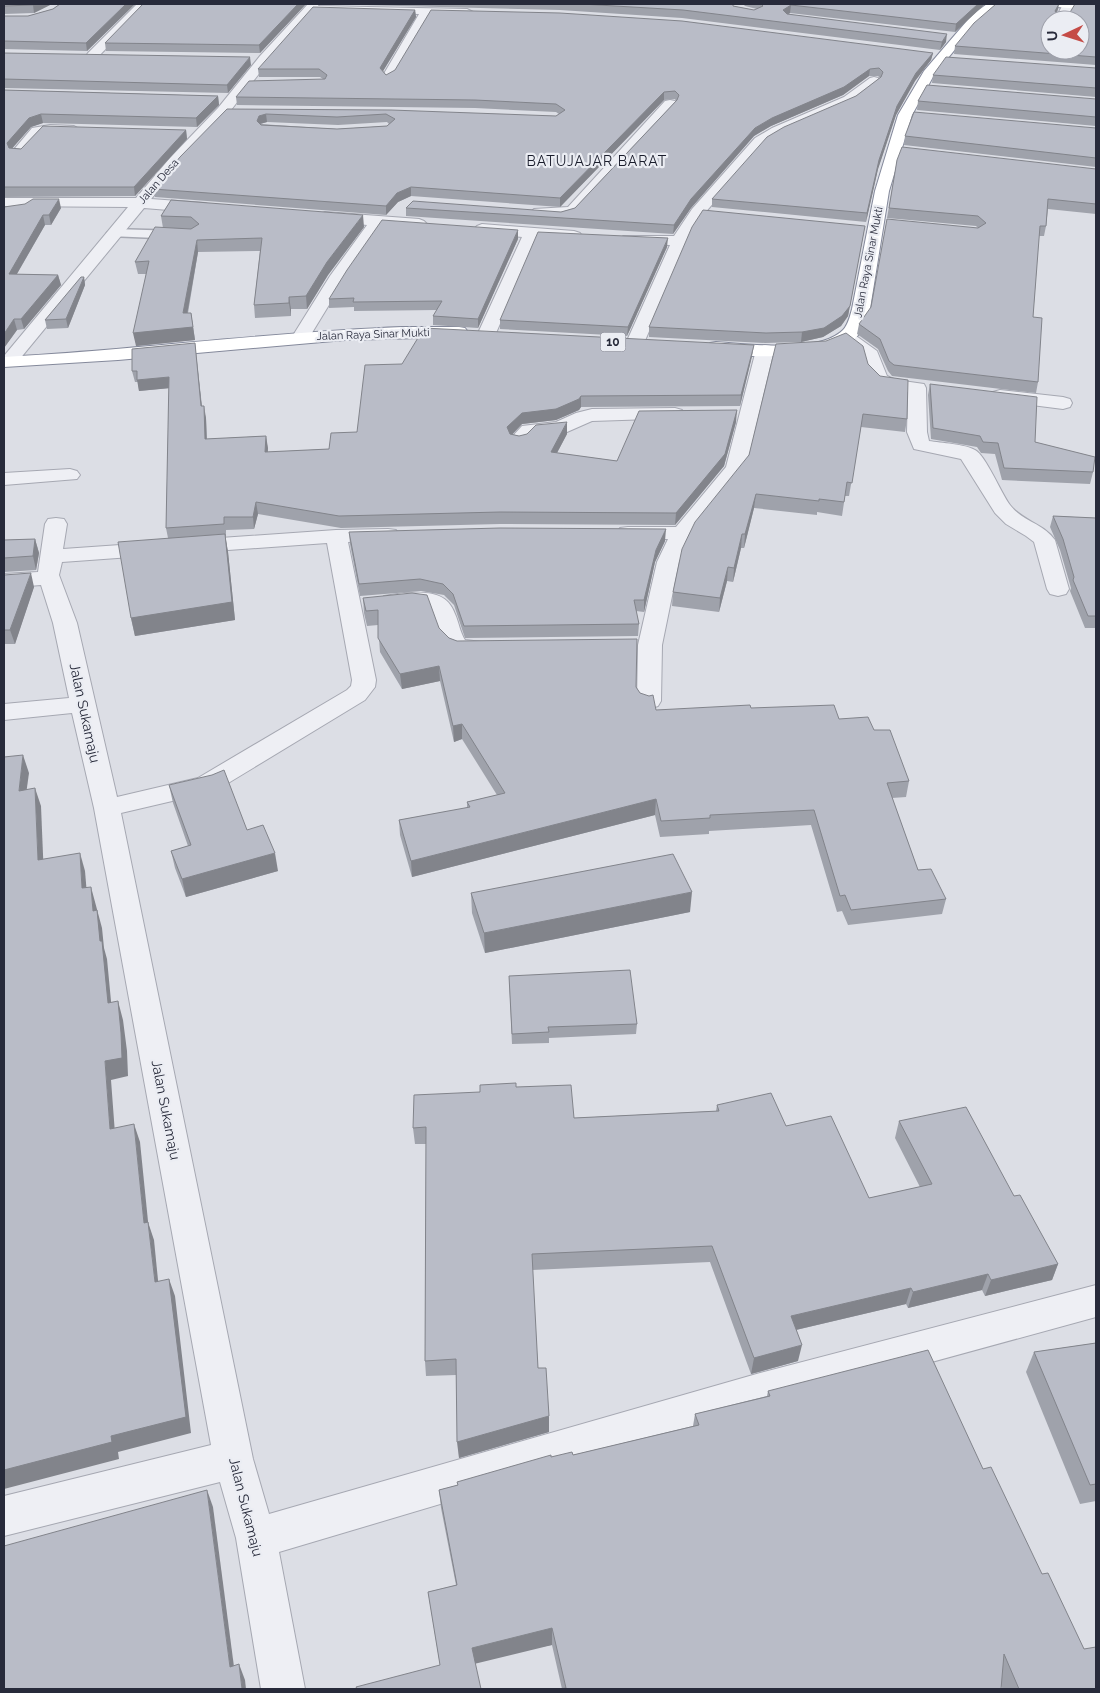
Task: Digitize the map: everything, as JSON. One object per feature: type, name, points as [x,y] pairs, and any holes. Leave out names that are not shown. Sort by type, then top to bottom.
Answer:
[{"type":"highway","name":"Jalan Raya Sinar Mukti","points":[[846,338],[859,317],[880,226],[882,191],[898,150],[905,115],[938,72],[952,38],[994,4]]},
{"type":"highway","points":[[1062,4],[1096,7]]},
{"type":"highway","name":"Jalan Raya Sinar Mukti","points":[[6,362],[71,359],[301,337],[413,332],[507,335]]},
{"type":"highway","points":[[700,346],[765,350],[814,347],[831,344],[846,338]]},
{"type":"highway","name":"10","points":[[616,342],[653,344]]},
{"type":"street","points":[[112,57],[88,56],[143,4]]},
{"type":"street","points":[[313,6],[474,12]]},
{"type":"street","name":"Jalan Desa","points":[[6,362],[174,161],[223,111],[238,105],[246,83],[264,60],[313,6]]},
{"type":"street","points":[[388,77],[427,11]]},
{"type":"street","points":[[924,54],[938,72]]},
{"type":"street","points":[[245,59],[264,60]]},
{"type":"street","points":[[635,343],[682,235],[697,212],[760,141],[777,131],[849,100],[874,81]]},
{"type":"street","points":[[246,83],[265,83]]},
{"type":"street","points":[[214,98],[238,105]]},
{"type":"street","points":[[523,211],[561,214],[573,210],[670,104]]},
{"type":"street","points":[[905,115],[924,117]]},
{"type":"street","points":[[184,132],[230,126]]},
{"type":"street","points":[[18,153],[37,131],[88,130]]},
{"type":"street","points":[[4,202],[139,203],[217,209]]},
{"type":"street","points":[[301,337],[338,276],[384,222],[404,206]]},
{"type":"street","points":[[697,212],[717,214]]},
{"type":"street","points":[[312,216],[433,224]]},
{"type":"street","points":[[856,228],[880,226]]},
{"type":"street","points":[[462,227],[588,236]]},
{"type":"street","points":[[487,333],[531,233]]},
{"type":"street","points":[[616,238],[680,241]]},
{"type":"street","points":[[846,338],[871,355],[876,376],[880,380],[892,385],[927,389],[917,432],[921,445],[968,454],[973,459],[1002,509],[1013,520],[1034,531],[1044,540],[1058,589]]},
{"type":"street","points":[[649,701],[640,645],[668,562],[682,533],[736,468],[739,414],[765,350]]},
{"type":"street","points":[[985,395],[1062,403]]},
{"type":"street","points":[[519,440],[529,430],[560,428],[583,417],[592,415],[692,414]]},
{"type":"street","points":[[4,479],[70,475]]},
{"type":"street","points":[[51,567],[56,524]]},
{"type":"street","points":[[605,533],[682,533]]},
{"type":"street","points":[[4,581],[51,567],[336,536],[403,534]]},
{"type":"street","points":[[107,808],[206,784],[356,695],[363,688],[364,680],[336,536]]},
{"type":"street","name":"Jalan Sukamaju","points":[[51,567],[107,808],[233,1459],[256,1538],[283,1689]]},
{"type":"street","points":[[349,606],[413,599],[436,602],[441,606],[450,638],[458,647],[500,648]]},
{"type":"street","points":[[4,712],[84,704]]},
{"type":"street","points":[[256,1538],[760,1391],[1096,1301]]},
{"type":"street","points":[[4,1516],[233,1459]]},
{"type":"lane","points":[[4,212],[23,210],[35,202]]},
{"type":"lane","points":[[113,233],[194,235]]},
{"type":"building","points":[[4,4],[36,4],[4,6]]},
{"type":"building","points":[[60,4],[126,4],[86,43],[4,41],[4,16],[28,16],[53,9]]},
{"type":"building","points":[[143,4],[298,4],[259,45],[105,43]]},
{"type":"building","points":[[581,4],[733,4],[733,6],[754,10],[763,6],[761,4],[978,4],[956,24],[791,5],[783,10],[787,14],[947,34],[942,42],[683,10]]},
{"type":"building","points":[[996,4],[1059,4],[1056,10],[1040,10],[1040,53],[955,46],[974,23]]},
{"type":"building","points":[[1075,4],[1096,4],[1096,57],[1090,57],[1090,10],[1071,10]]},
{"type":"building","points":[[313,7],[415,10],[380,68],[386,75],[395,70],[431,10],[560,13],[682,21],[933,53],[916,73],[897,106],[879,160],[867,213],[712,199],[767,137],[784,127],[856,96],[881,77],[883,72],[879,68],[870,69],[844,87],[772,118],[755,128],[691,199],[674,225],[406,208],[413,201],[561,212],[575,208],[677,100],[679,95],[675,91],[664,92],[560,198],[411,187],[397,193],[386,206],[153,189],[180,157],[227,109],[391,110],[556,116],[565,110],[556,104],[475,100],[236,97],[249,81],[325,79],[327,75],[319,69],[258,69]],"holes":[[[266,114],[337,117],[386,114],[395,119],[387,126],[337,129],[261,125],[257,121],[259,116]]]},
{"type":"building","points":[[4,53],[250,57],[227,85],[4,79]]},
{"type":"building","points":[[946,57],[1096,68],[1096,88],[933,75]]},
{"type":"building","points":[[927,85],[1096,99],[1096,117],[918,101]]},
{"type":"building","points":[[4,90],[218,96],[196,118],[41,114],[29,118],[7,143],[9,148],[21,149],[43,126],[186,130],[134,187],[4,187]]},
{"type":"building","points":[[914,112],[1096,128],[1096,158],[905,136]]},
{"type":"building","points":[[902,147],[1096,169],[1096,204],[1048,199],[1046,226],[1040,226],[1033,317],[1042,318],[1038,382],[894,365],[889,361],[880,339],[859,324],[871,307],[887,219],[978,228],[986,223],[978,216],[889,208],[897,160]]},
{"type":"building","points":[[33,199],[59,199],[49,215],[43,215],[9,274],[58,275],[21,319],[14,319],[4,334],[4,207],[25,204]]},
{"type":"building","points":[[171,200],[363,215],[327,262],[306,296],[289,297],[289,303],[254,305],[262,238],[197,240],[183,313],[191,313],[193,327],[133,333],[149,261],[135,262],[155,227],[191,229],[199,224],[191,217],[161,216]]},
{"type":"building","points":[[703,210],[865,226],[850,306],[842,316],[824,328],[802,332],[766,333],[649,327],[692,227]]},
{"type":"building","points":[[382,220],[518,230],[478,319],[433,316],[442,301],[353,302],[354,298],[329,299]]},
{"type":"building","points":[[538,232],[668,238],[628,327],[500,320]]},
{"type":"building","points":[[81,277],[84,277],[66,319],[45,320]]},
{"type":"building","points":[[424,328],[754,345],[741,395],[581,396],[579,399],[556,409],[522,413],[507,427],[510,434],[519,436],[527,434],[536,425],[567,422],[551,452],[617,461],[639,411],[737,410],[725,454],[676,513],[500,512],[339,516],[256,502],[253,517],[224,517],[224,524],[166,528],[169,377],[137,380],[137,371],[132,371],[132,349],[195,343],[201,406],[204,406],[205,439],[266,436],[265,452],[329,449],[331,433],[357,432],[365,365],[402,364]]},
{"type":"building","points":[[846,333],[863,346],[868,364],[880,376],[908,380],[907,419],[863,414],[852,483],[847,482],[844,502],[756,494],[745,534],[742,534],[734,568],[728,567],[720,598],[673,592],[682,549],[695,522],[749,455],[776,344],[826,341]]},
{"type":"building","points":[[930,384],[1037,397],[1035,442],[1095,457],[1093,472],[1004,468],[998,443],[983,442],[980,436],[933,428]]},
{"type":"building","points":[[1053,516],[1096,518],[1096,616],[1088,616],[1073,580],[1074,577],[1063,539]]},
{"type":"building","points":[[500,528],[666,529],[656,550],[644,600],[634,600],[639,624],[464,626],[453,594],[443,584],[420,579],[359,584],[349,532]]},
{"type":"building","points":[[225,534],[232,602],[131,618],[118,542]]},
{"type":"building","points":[[35,539],[33,556],[4,558],[4,540]]},
{"type":"building","points":[[31,573],[10,630],[4,630],[4,575]]},
{"type":"building","points":[[412,593],[427,595],[439,628],[449,638],[457,641],[637,639],[636,687],[640,693],[649,696],[653,695],[656,710],[750,705],[751,708],[834,705],[839,719],[868,717],[874,730],[890,730],[909,781],[887,783],[918,870],[931,869],[946,899],[851,910],[845,895],[840,896],[814,810],[710,815],[710,818],[661,821],[656,799],[411,861],[399,820],[470,807],[467,802],[505,793],[462,724],[453,726],[439,666],[400,674],[378,638],[378,610],[366,611],[363,598]]},
{"type":"building","points":[[23,755],[19,791],[35,788],[38,860],[80,853],[82,888],[91,887],[93,911],[97,910],[108,1003],[118,1001],[121,1033],[122,1058],[105,1061],[110,1129],[134,1124],[144,1223],[148,1222],[155,1282],[169,1279],[186,1417],[111,1436],[112,1442],[4,1470],[4,757]]},
{"type":"building","points":[[224,770],[247,830],[263,825],[275,853],[182,879],[171,851],[191,845],[169,785],[212,775]]},
{"type":"building","points":[[673,854],[692,892],[484,933],[471,893]]},
{"type":"building","points":[[630,970],[637,1024],[548,1027],[549,1032],[512,1034],[509,976]]},
{"type":"building","points":[[516,1083],[516,1087],[571,1085],[574,1118],[719,1111],[717,1105],[771,1093],[786,1126],[831,1116],[869,1198],[932,1184],[899,1121],[966,1107],[1014,1196],[1020,1195],[1058,1264],[991,1280],[988,1274],[913,1292],[911,1288],[791,1316],[802,1345],[754,1358],[712,1246],[532,1254],[538,1368],[546,1368],[549,1416],[457,1442],[456,1359],[425,1361],[426,1127],[413,1128],[414,1095],[480,1092],[480,1085]]},
{"type":"building","points":[[1096,1343],[1096,1484],[1090,1485],[1034,1352]]},
{"type":"building","points":[[928,1350],[983,1469],[991,1467],[1042,1574],[1048,1573],[1084,1649],[1096,1647],[1096,1689],[1019,1689],[1004,1654],[1001,1689],[560,1689],[566,1688],[552,1628],[472,1648],[481,1689],[357,1689],[356,1687],[440,1665],[428,1592],[457,1585],[439,1490],[458,1485],[457,1482],[551,1455],[551,1457],[572,1452],[573,1455],[699,1425],[695,1414],[770,1396],[768,1391]]},
{"type":"building","points":[[207,1490],[230,1667],[239,1664],[242,1689],[4,1689],[4,1546]]},
{"type":"district","name":"BATUJAJAR BARAT","points":[[597,161]]}]
